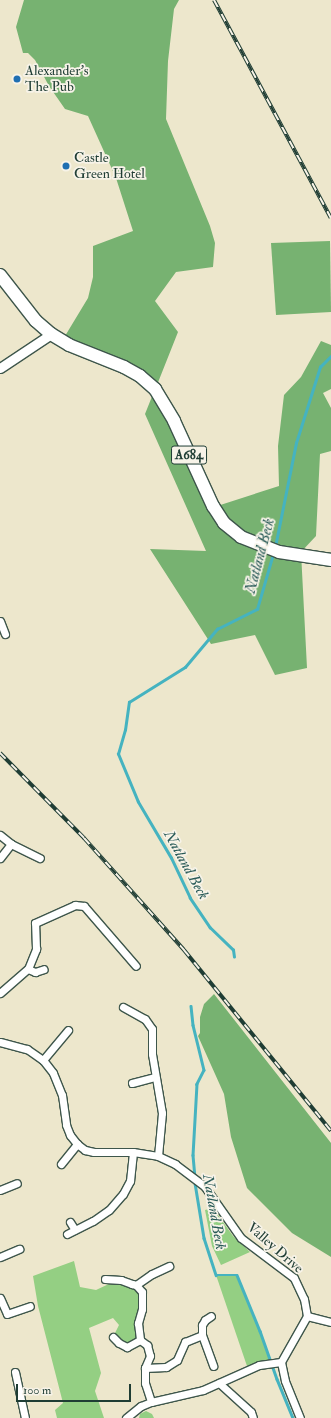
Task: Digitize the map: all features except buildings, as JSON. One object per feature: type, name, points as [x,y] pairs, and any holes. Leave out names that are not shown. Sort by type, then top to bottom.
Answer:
[{"type":"highway","name":"A684","points":[[0,274],[36,321],[51,334],[69,345],[124,367],[140,376],[155,390],[174,421],[213,506],[224,523],[241,537],[278,552],[331,560]]},
{"type":"street","points":[[0,368],[51,334]]},
{"type":"street","points":[[0,621],[5,634]]},
{"type":"street","points":[[0,835],[11,844],[40,858]]},
{"type":"street","points":[[0,858],[11,844]]},
{"type":"street","points":[[0,993],[28,969],[36,949],[35,923],[75,905],[84,906],[136,966]]},
{"type":"street","points":[[28,969],[36,972],[44,969]]},
{"type":"street","points":[[123,1007],[145,1019],[152,1029],[152,1054],[162,1113],[158,1156]]},
{"type":"street","points":[[44,1060],[68,1030]]},
{"type":"street","points":[[0,1042],[27,1049],[44,1060],[59,1082],[66,1126],[70,1135],[77,1144],[61,1164]]},
{"type":"street","points":[[132,1083],[155,1077]]},
{"type":"street","name":"Valley Drive","points":[[77,1144],[85,1150],[94,1152],[133,1152],[158,1156],[175,1164],[188,1173],[208,1191],[230,1225],[242,1238],[294,1278],[304,1299],[307,1316]]},
{"type":"street","points":[[67,1234],[109,1210],[123,1194],[130,1181],[133,1152]]},
{"type":"street","points":[[0,1190],[17,1183]]},
{"type":"street","points":[[70,1222],[75,1230]]},
{"type":"street","points":[[0,1257],[19,1249]]},
{"type":"street","points":[[136,1285],[152,1274],[169,1266]]},
{"type":"street","points":[[105,1279],[121,1280],[136,1285],[142,1292],[142,1309],[138,1323],[140,1340],[147,1345],[150,1356],[146,1368],[145,1383],[151,1402]]},
{"type":"street","points":[[0,1298],[7,1314],[30,1306]]},
{"type":"street","points":[[211,1316],[205,1320],[202,1325],[202,1335],[213,1366]]},
{"type":"street","points":[[278,1363],[307,1316],[331,1322]]},
{"type":"street","points":[[146,1368],[166,1367],[178,1360],[185,1342],[202,1335]]},
{"type":"street","points":[[113,1337],[119,1343],[127,1347],[140,1340]]},
{"type":"street","points":[[126,1418],[141,1406],[151,1402],[204,1390],[242,1371],[259,1365],[278,1363]]},
{"type":"street","points":[[278,1363],[300,1418]]},
{"type":"street","points":[[16,1372],[25,1418]]},
{"type":"street","points":[[219,1383],[251,1412],[253,1418]]},
{"type":"green space","points":[[24,0],[179,0],[174,9],[168,61],[166,119],[210,226],[215,243],[213,267],[176,272],[155,301],[178,332],[155,390],[211,508],[279,486],[278,446],[284,395],[301,377],[321,341],[331,345],[331,389],[323,393],[331,408],[331,451],[320,454],[316,536],[301,552],[307,668],[275,675],[255,635],[211,644],[150,549],[206,551],[145,414],[155,389],[62,341],[88,298],[93,277],[93,246],[133,231],[116,178],[88,116],[65,109],[49,86],[35,60],[28,53],[23,53],[16,27]]},
{"type":"green space","points":[[330,241],[331,312],[276,315],[271,243]]},
{"type":"green space","points":[[214,994],[331,1143],[331,1257],[292,1233],[247,1188],[231,1137],[224,1094],[198,1036],[200,1033],[200,1017],[204,1004]]},
{"type":"green space","points":[[213,1208],[233,1236],[250,1252],[221,1265],[212,1246],[205,1210]]},
{"type":"green space","points":[[74,1261],[80,1287],[96,1290],[111,1283],[123,1284],[142,1292],[140,1340],[127,1347],[113,1337],[119,1325],[113,1318],[89,1328],[101,1373],[95,1391],[104,1418],[57,1418],[55,1410],[63,1403],[38,1306],[33,1276]]},
{"type":"green space","points":[[216,1275],[237,1275],[260,1331],[271,1364],[248,1369]]},
{"type":"green space","points":[[146,1411],[152,1414],[154,1418],[139,1418],[140,1414]]},
{"type":"waterway","name":"Natland Beck","points":[[275,547],[296,443],[320,367],[331,356]]},
{"type":"waterway","name":"Natland Beck","points":[[234,957],[233,950],[210,928],[190,898],[171,858],[138,802],[118,754],[125,730],[129,702],[185,667],[217,629],[257,609],[273,554]]},
{"type":"waterway","name":"Natland Beck","points":[[191,1006],[193,1025],[204,1070],[197,1084],[193,1155],[195,1178]]},
{"type":"waterway","name":"Natland Beck","points":[[195,1183],[204,1238],[216,1275],[237,1275],[293,1418]]},
{"type":"railway","points":[[214,0],[331,218]]},
{"type":"railway","points":[[0,753],[84,838],[184,950],[331,1131]]},
{"type":"place","name":"Alexander's The Pub","points":[[17,79]]},
{"type":"place","name":"Castle Green Hotel","points":[[66,166]]}]
